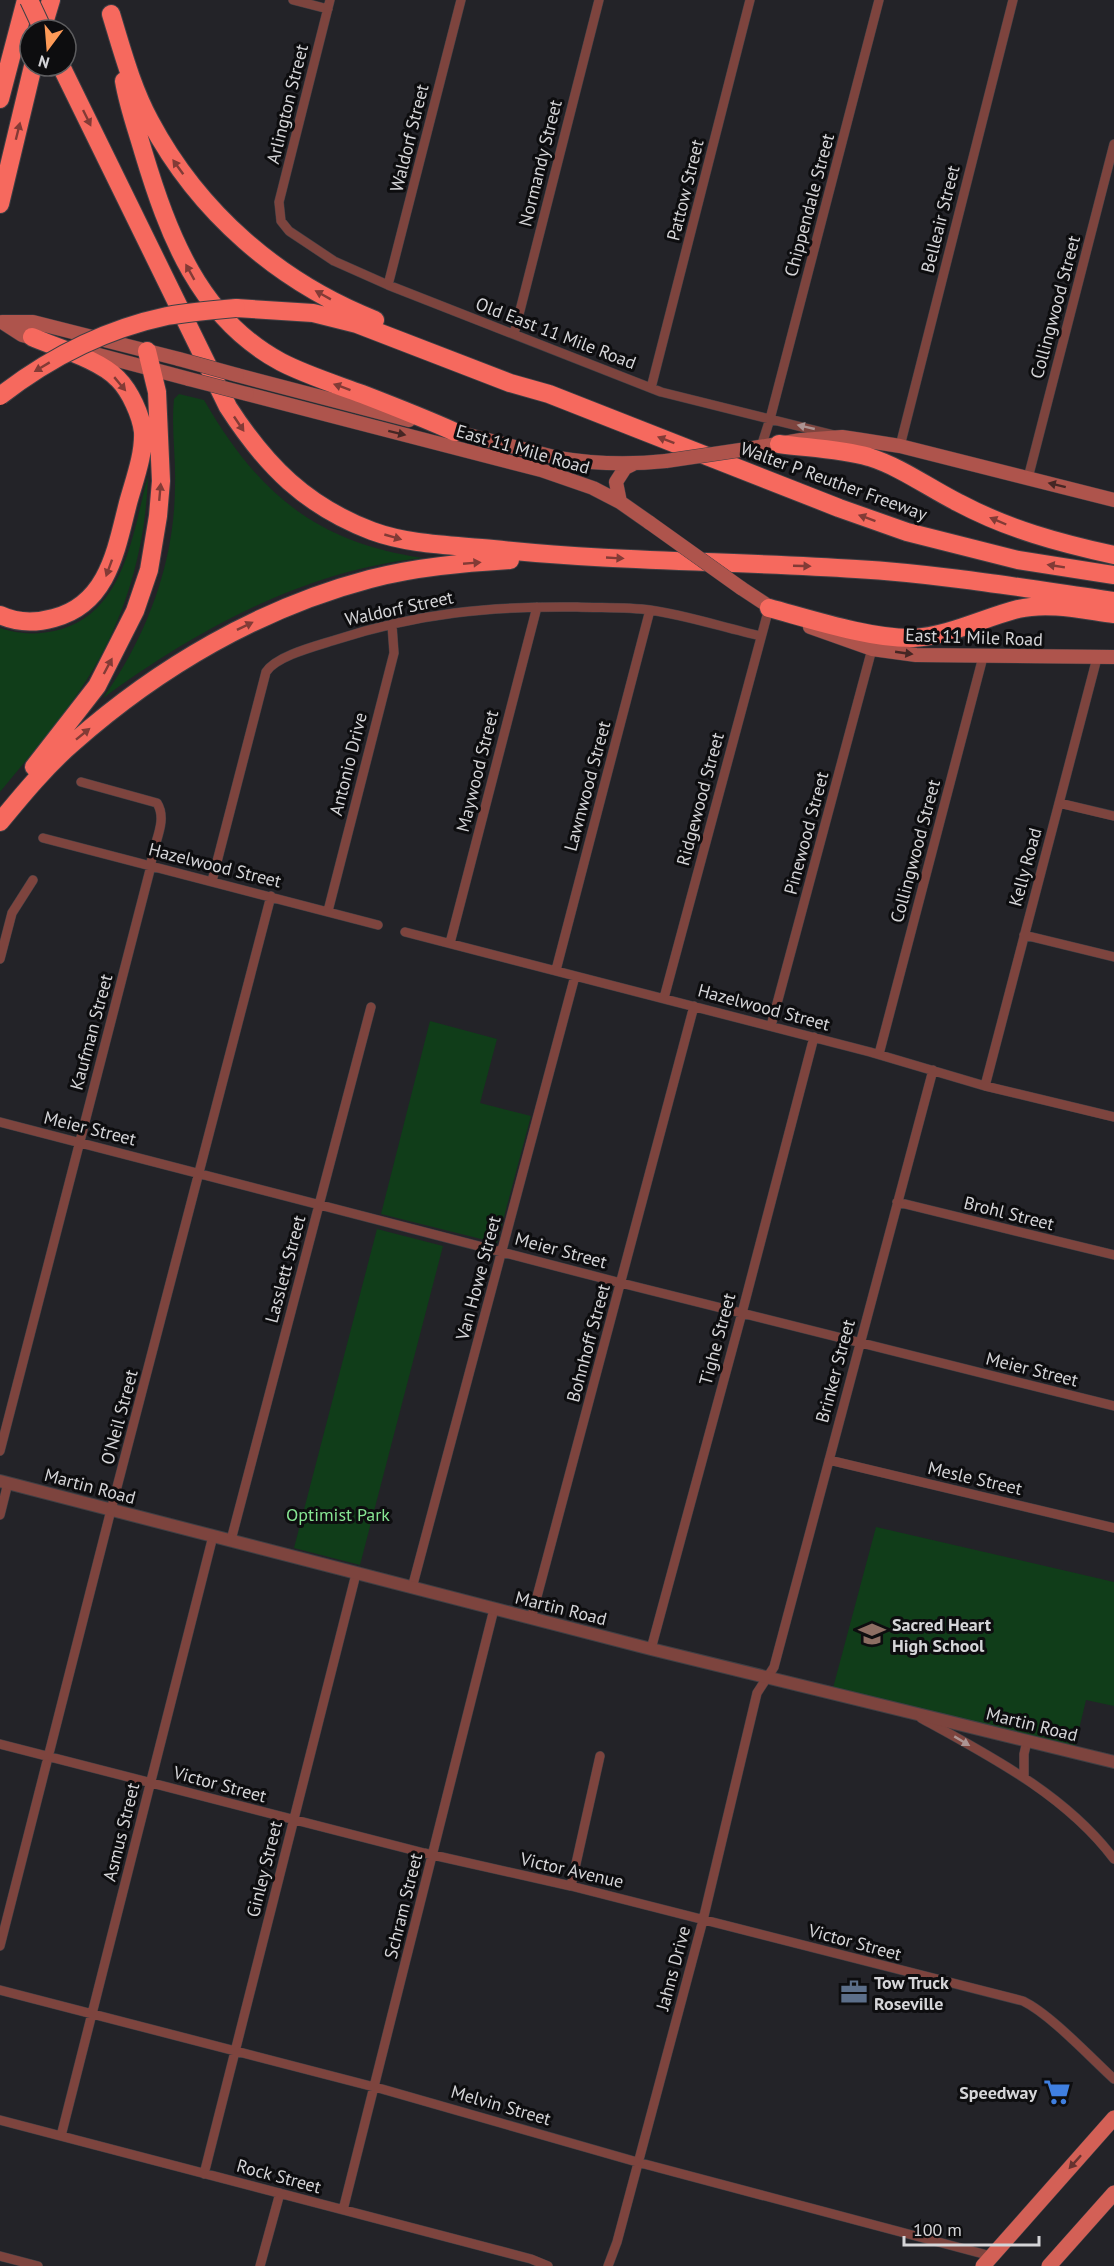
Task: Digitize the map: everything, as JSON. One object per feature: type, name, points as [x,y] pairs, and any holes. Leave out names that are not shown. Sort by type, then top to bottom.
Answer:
[{"type":"highway","points":[[27,0],[37,18]]},
{"type":"highway","points":[[0,99],[27,0]]},
{"type":"highway","points":[[46,18],[51,0]]},
{"type":"highway","points":[[109,7],[129,72],[149,120],[194,188],[243,241],[285,273],[346,307],[513,374],[549,394]]},
{"type":"highway","points":[[109,7],[132,119],[155,193],[172,239],[192,277],[224,319],[245,338],[282,362],[454,432]]},
{"type":"highway","points":[[0,204],[30,78]]},
{"type":"highway","points":[[67,78],[228,407],[260,452],[282,476],[329,512],[405,541],[556,556],[858,568],[1114,601]]},
{"type":"highway","points":[[0,396],[25,376],[54,359],[116,331],[167,316],[236,308],[313,313],[357,324],[510,383],[549,394]]},
{"type":"highway","points":[[0,615],[20,621],[47,620],[81,607],[95,593],[107,574],[116,548],[142,445],[140,420],[130,396],[117,379],[96,364],[32,337]]},
{"type":"highway","points":[[0,815],[16,790],[97,686],[135,611],[149,570],[161,481],[157,392],[149,360]]},
{"type":"highway","name":"Walter P Reuther Freeway","points":[[549,394],[839,508],[907,532],[1008,558],[1114,575]]},
{"type":"highway","points":[[762,447],[854,453],[871,458],[888,464],[998,522],[1055,542],[1114,555]]},
{"type":"highway","points":[[0,822],[23,794],[72,743],[160,676],[216,640],[236,630],[294,605],[371,579],[422,568],[556,556]]},
{"type":"highway","points":[[769,608],[820,622],[895,638],[941,634],[1019,609],[1036,606],[1114,614]]},
{"type":"main road","name":"East 11 Mile Road","points":[[1,322],[22,335],[149,360],[179,359],[558,458],[597,463],[633,464],[842,437],[900,446],[1114,500]]},
{"type":"main road","name":"East 11 Mile Road","points":[[1,322],[33,322],[149,360],[189,379],[541,470],[593,489],[620,502],[769,608],[823,632],[872,649],[916,655],[1114,657]]},
{"type":"main road","points":[[620,502],[616,482],[625,468],[633,464]]},
{"type":"main road","points":[[987,2261],[1114,2118]]},
{"type":"main road","points":[[1048,2266],[1114,2193]]},
{"type":"street","points":[[293,0],[329,5]]},
{"type":"street","name":"Waldorf Street","points":[[388,285],[461,0]]},
{"type":"street","name":"Normandy Street","points":[[514,334],[599,0]]},
{"type":"street","name":"Pattow Street","points":[[651,388],[750,0]]},
{"type":"street","name":"Chippendale Street","points":[[762,447],[879,0]]},
{"type":"street","name":"Belleair Street","points":[[900,446],[1013,0]]},
{"type":"street","name":"Arlington Street","points":[[279,216],[281,195],[329,5]]},
{"type":"street","name":"Collingwood Street","points":[[1028,478],[1114,144]]},
{"type":"street","name":"Old East 11 Mile Road","points":[[279,216],[289,231],[321,254],[388,285],[651,388],[842,437]]},
{"type":"street","name":"Waldorf Street","points":[[212,881],[260,692],[269,668],[317,645],[392,625],[465,610],[537,607],[650,610],[761,636]]},
{"type":"street","name":"Maywood Street","points":[[450,944],[537,607]]},
{"type":"street","name":"Ridgewood Street","points":[[664,998],[769,608]]},
{"type":"street","name":"Lawnwood Street","points":[[556,970],[650,610]]},
{"type":"street","name":"Antonio Drive","points":[[328,911],[394,653],[392,625]]},
{"type":"street","name":"Pinewood Street","points":[[771,1026],[872,649]]},
{"type":"street","name":"Collingwood Street","points":[[879,1054],[983,657]]},
{"type":"street","name":"Kelly Road","points":[[985,1086],[1097,657]]},
{"type":"street","name":"Kaufman Street","points":[[0,1451],[152,866],[151,856],[162,818],[157,803],[81,782]]},
{"type":"street","points":[[1059,802],[1114,816]]},
{"type":"street","name":"Hazelwood Street","points":[[43,838],[378,925]]},
{"type":"street","points":[[0,959],[12,913],[33,880]]},
{"type":"street","name":"O'Neil Street","points":[[0,1946],[271,896]]},
{"type":"street","name":"Hazelwood Street","points":[[405,932],[879,1054],[985,1086],[1114,1118]]},
{"type":"street","points":[[1024,935],[1114,957]]},
{"type":"street","name":"Van Howe Street","points":[[412,1588],[574,976]]},
{"type":"street","name":"Bohnhoff Street","points":[[531,1619],[694,1006]]},
{"type":"street","name":"Lasslett Street","points":[[231,1540],[371,1007]]},
{"type":"street","name":"Tighe Street","points":[[651,1649],[742,1313],[813,1037]]},
{"type":"street","name":"Brinker Street","points":[[765,1678],[774,1666],[933,1070]]},
{"type":"street","name":"Meier Street","points":[[0,1122],[621,1283],[1114,1406]]},
{"type":"street","name":"Brohl Street","points":[[897,1202],[1114,1255]]},
{"type":"street","name":"Mesle Street","points":[[829,1460],[1114,1528]]},
{"type":"street","points":[[0,1515],[4,1482]]},
{"type":"street","name":"Martin Road","points":[[4,1482],[531,1619],[1114,1762]]},
{"type":"street","name":"Asmus Street","points":[[61,2136],[213,1536]]},
{"type":"street","name":"Ginley Street","points":[[204,2174],[356,1574]]},
{"type":"street","name":"Schram Street","points":[[343,2210],[494,1609]]},
{"type":"street","name":"Jahns Drive","points":[[608,2266],[617,2242],[703,1920],[757,1693],[765,1678]]},
{"type":"street","points":[[911,1713],[1024,1778],[1086,1827],[1114,1859]]},
{"type":"street","points":[[1024,1778],[1024,1754],[1027,1741]]},
{"type":"street","name":"Victor Street","points":[[0,1744],[433,1856]]},
{"type":"street","points":[[571,1886],[600,1756]]},
{"type":"street","name":"Victor Avenue","points":[[433,1856],[571,1886],[703,1920]]},
{"type":"street","name":"Victor Street","points":[[703,1920],[1023,2001],[1046,2016],[1114,2079]]},
{"type":"street","name":"Melvin Street","points":[[0,1990],[374,2087],[987,2261]]},
{"type":"street","name":"Rock Street","points":[[0,2120],[531,2259],[548,2266]]},
{"type":"street","points":[[260,2266],[280,2193]]},
{"type":"street","points":[[0,2256],[38,2266]]},
{"type":"green space","points":[[179,394],[204,400],[224,433],[246,462],[293,508],[320,525],[351,540],[423,558],[337,575],[295,589],[254,607],[176,649],[103,698],[119,674],[145,624],[164,570],[174,514],[173,410],[174,399]]},
{"type":"green space","points":[[148,476],[144,526],[139,551],[126,599],[106,646],[73,700],[0,792],[0,628],[27,633],[54,631],[78,622],[96,609],[111,591],[122,570]]},
{"type":"green space","points":[[430,1021],[497,1039],[480,1103],[531,1116],[497,1243],[381,1214]]},
{"type":"green space","name":"Optimist Park","points":[[377,1229],[443,1246],[360,1565],[294,1548]]},
{"type":"green space","points":[[876,1527],[1114,1582],[1114,1706],[1086,1700],[1075,1746],[833,1688]]},
{"type":"place","name":"Sacred Heart High School","points":[[872,1634]]},
{"type":"place","name":"Tow Truck Roseville","points":[[854,1992]]},
{"type":"place","name":"Speedway","points":[[1057,2092]]}]
